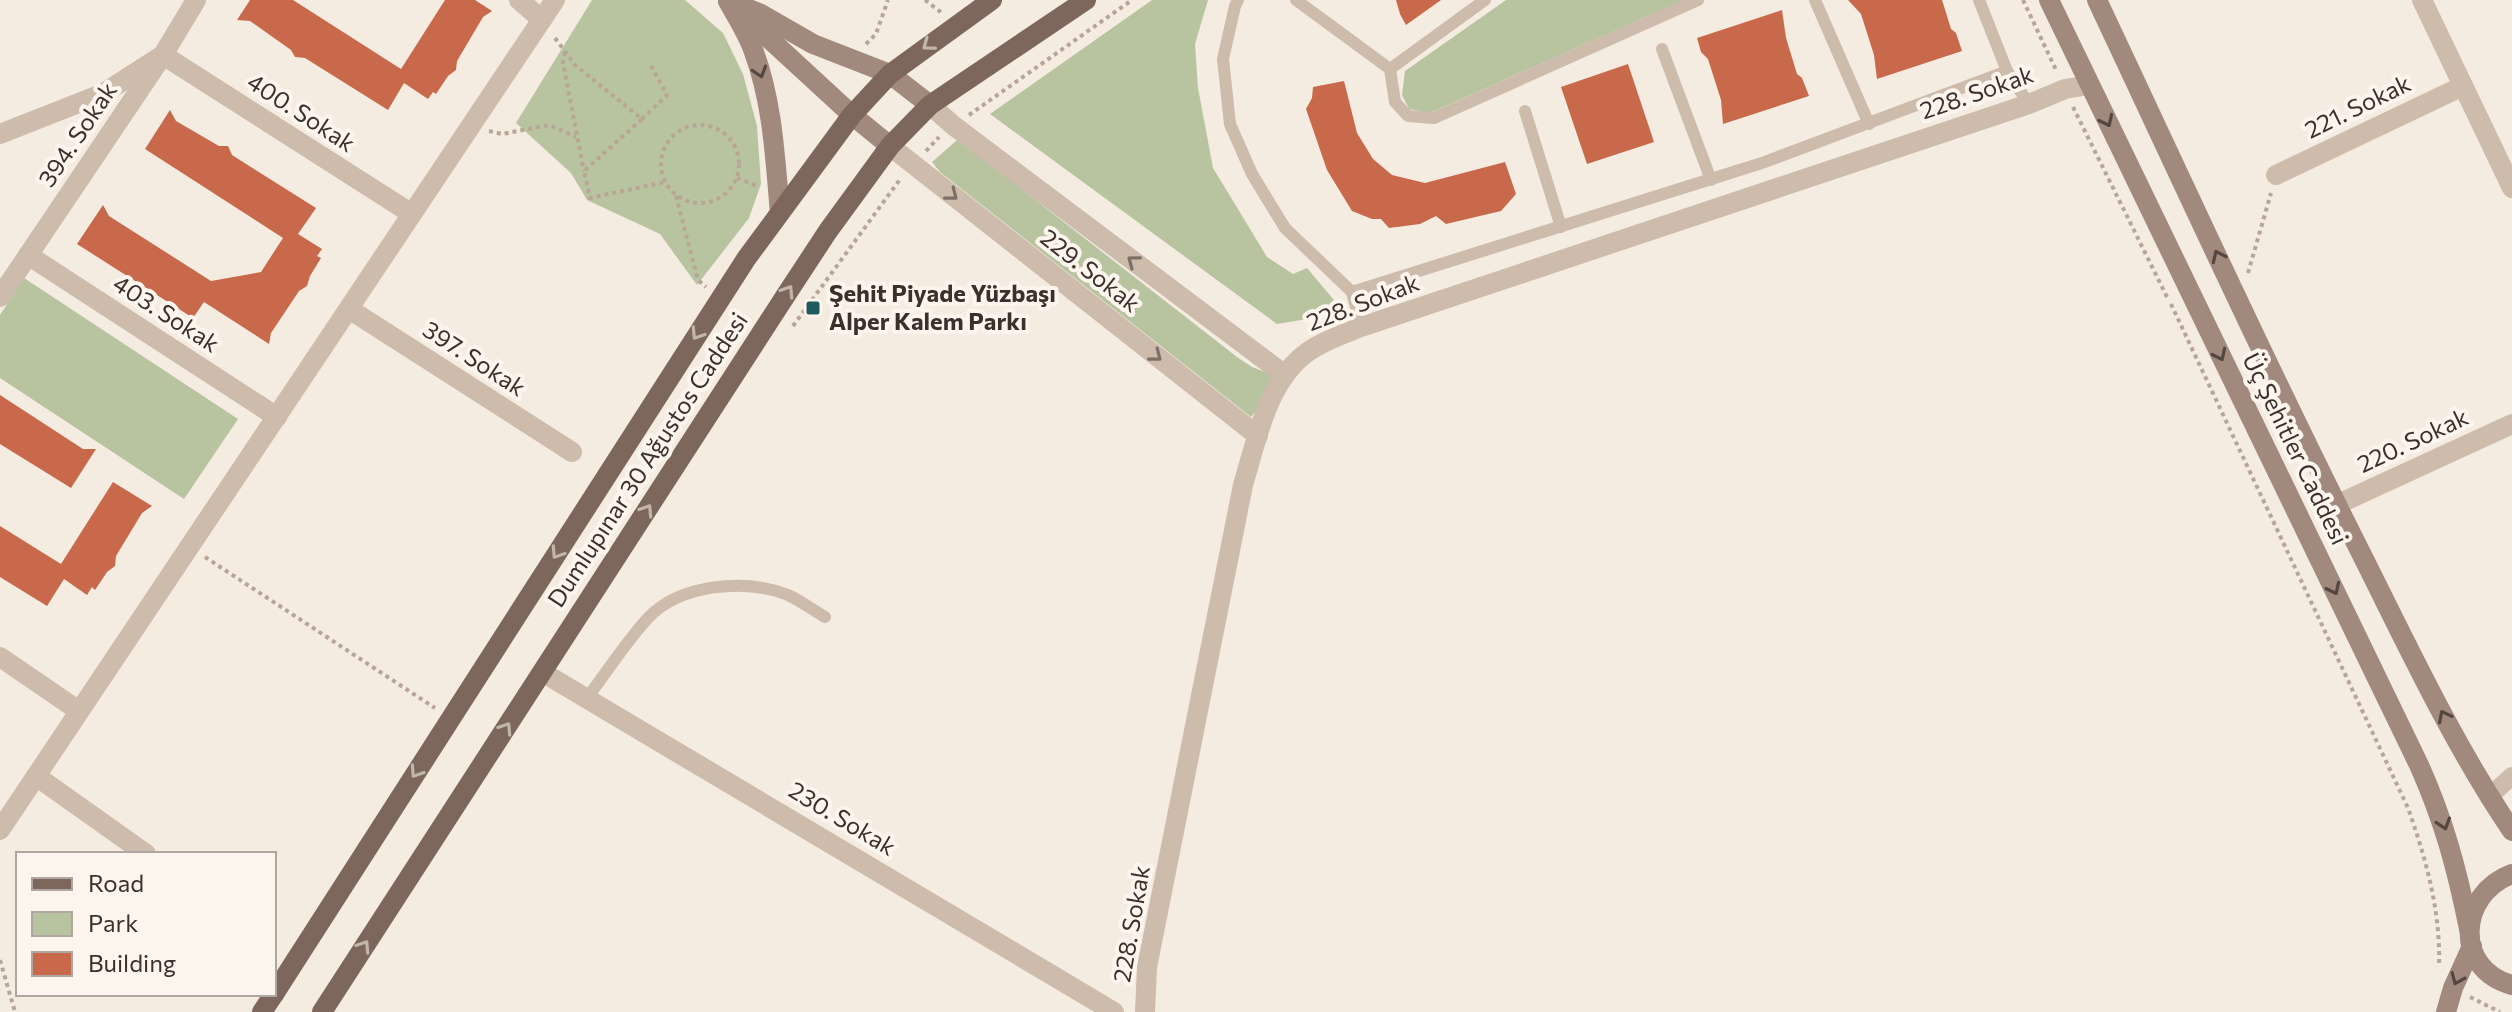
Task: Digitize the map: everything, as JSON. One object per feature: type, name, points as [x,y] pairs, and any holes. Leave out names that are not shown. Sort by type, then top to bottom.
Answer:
[{"type":"main road","name":"Dumlupınar 30 Ağustos Caddesi","points":[[276,991],[720,298],[780,213],[852,115],[890,74],[992,0]]},
{"type":"main road","name":"Dumlupınar 30 Ağustos Caddesi","points":[[322,1012],[794,282],[890,146],[930,105],[1086,0]]},
{"type":"main road","name":"Üç Şehitler Caddesi","points":[[2049,0],[2438,806],[2455,857],[2470,938]]},
{"type":"main road","name":"Üç Şehitler Caddesi","points":[[2097,0],[2336,505],[2455,737],[2512,831]]},
{"type":"main road","points":[[728,1],[759,13],[813,44],[890,74],[930,105]]},
{"type":"main road","points":[[728,1],[890,146]]},
{"type":"main road","points":[[728,1],[753,49],[764,84],[772,124],[780,213]]},
{"type":"main road","points":[[2446,1012],[2470,938],[2472,911],[2481,895],[2494,883],[2512,874]]},
{"type":"main road","points":[[2470,938],[2480,962],[2492,975],[2512,985]]},
{"type":"street","name":"394. Sokak","points":[[0,297],[163,55],[196,0]]},
{"type":"street","points":[[519,0],[542,20]]},
{"type":"street","points":[[0,830],[555,0]]},
{"type":"street","points":[[2422,0],[2512,188]]},
{"type":"street","points":[[0,134],[104,93],[163,55]]},
{"type":"street","name":"400. Sokak","points":[[163,55],[412,214]]},
{"type":"street","name":"228. Sokak","points":[[1145,1012],[1147,967],[1243,485],[1266,413],[1285,375],[1308,352],[1361,327],[2029,104],[2065,89],[2089,85]]},
{"type":"street","name":"221. Sokak","points":[[2276,175],[2463,86]]},
{"type":"street","name":"229. Sokak","points":[[930,105],[1285,375]]},
{"type":"street","name":"229. Sokak","points":[[890,146],[1258,436]]},
{"type":"street","name":"403. Sokak","points":[[28,255],[277,417]]},
{"type":"street","name":"397. Sokak","points":[[349,309],[572,452]]},
{"type":"street","name":"220. Sokak","points":[[2336,505],[2512,424]]},
{"type":"street","points":[[0,657],[79,711]]},
{"type":"street","name":"230. Sokak","points":[[542,672],[1114,1012]]},
{"type":"street","points":[[36,776],[143,852]]},
{"type":"street","points":[[2489,797],[2512,776]]},
{"type":"lane","points":[[1238,0],[1223,59],[1230,124],[1252,174],[1285,228],[1352,292],[1361,327]]},
{"type":"lane","points":[[1296,0],[1390,69],[1395,102],[1408,116],[1434,118],[1698,0]]},
{"type":"lane","points":[[1390,69],[1485,0]]},
{"type":"lane","points":[[1815,0],[1869,124]]},
{"type":"lane","points":[[1979,0],[2007,71],[2029,104]]},
{"type":"lane","points":[[1662,49],[1711,180]]},
{"type":"lane","points":[[1352,292],[1711,180],[2007,71]]},
{"type":"lane","points":[[1525,111],[1561,227]]},
{"type":"lane","points":[[587,698],[648,617],[673,598],[715,586],[744,586],[787,595],[825,617]]},
{"type":"path","points":[[850,60],[876,34],[888,0]]},
{"type":"path","points":[[786,336],[895,185],[936,140],[1132,0]]},
{"type":"path","points":[[2023,0],[2408,808],[2431,885],[2440,948],[2439,979],[2500,1012]]},
{"type":"path","points":[[542,20],[575,65],[642,119]]},
{"type":"path","points":[[565,52],[563,63],[590,198],[665,182]]},
{"type":"path","points":[[584,171],[667,95],[650,64]]},
{"type":"path","points":[[471,126],[502,134],[549,125],[578,138]]},
{"type":"path","points":[[676,196],[698,204],[720,199],[728,192],[739,172],[740,161],[732,140],[714,127],[692,125],[681,129],[665,145],[660,167],[665,182],[676,196],[698,280],[720,298]]},
{"type":"path","points":[[2239,302],[2276,175]]},
{"type":"path","points":[[189,547],[451,718]]},
{"type":"path","points":[[0,960],[15,1012]]},
{"type":"green space","points":[[592,0],[685,0],[723,33],[743,74],[757,126],[761,184],[749,218],[697,285],[660,234],[587,200],[571,173],[516,123]]},
{"type":"green space","points":[[1152,0],[1208,0],[1195,44],[1198,88],[1213,168],[1267,257],[1293,274],[1307,268],[1339,306],[1319,317],[1277,324],[990,114]]},
{"type":"green space","points":[[1506,0],[1684,0],[1430,113],[1409,109],[1402,95],[1405,71]]},
{"type":"green space","points":[[960,141],[1237,357],[1252,367],[1281,378],[1251,417],[940,172],[932,162]]},
{"type":"green space","points":[[24,278],[238,419],[184,499],[0,378],[0,315]]},
{"type":"building","points":[[250,0],[293,0],[401,69],[445,0],[475,0],[492,11],[483,17],[457,61],[456,70],[436,94],[433,92],[428,99],[404,83],[388,110],[305,58],[295,57],[291,50],[250,21],[237,20]]},
{"type":"building","points":[[1396,0],[1441,0],[1406,25]]},
{"type":"building","points":[[1848,0],[1942,0],[1962,51],[1877,79],[1874,55],[1861,14]]},
{"type":"building","points":[[1782,10],[1786,38],[1797,74],[1802,78],[1809,96],[1723,124],[1721,100],[1708,59],[1701,52],[1697,38]]},
{"type":"building","points":[[1628,64],[1654,142],[1587,164],[1561,87]]},
{"type":"building","points":[[1344,81],[1357,133],[1373,159],[1392,175],[1425,183],[1505,162],[1516,194],[1501,211],[1446,224],[1436,216],[1420,224],[1389,228],[1381,219],[1352,211],[1327,170],[1306,109],[1313,87]]},
{"type":"building","points":[[170,110],[176,121],[219,146],[228,146],[232,155],[316,208],[298,234],[322,249],[317,256],[321,258],[307,286],[299,291],[271,333],[269,344],[204,302],[193,318],[77,244],[103,205],[109,216],[211,281],[261,272],[283,238],[145,149]]},
{"type":"building","points":[[0,395],[83,449],[96,449],[71,488],[0,444]]},
{"type":"building","points":[[113,482],[152,506],[142,513],[116,556],[115,566],[95,590],[92,587],[87,595],[64,579],[47,606],[0,577],[0,526],[61,564]]},
{"type":"place","name":"Şehit Piyade Yüzbaşı Alper Kalem Parkı","points":[[813,308]]}]
